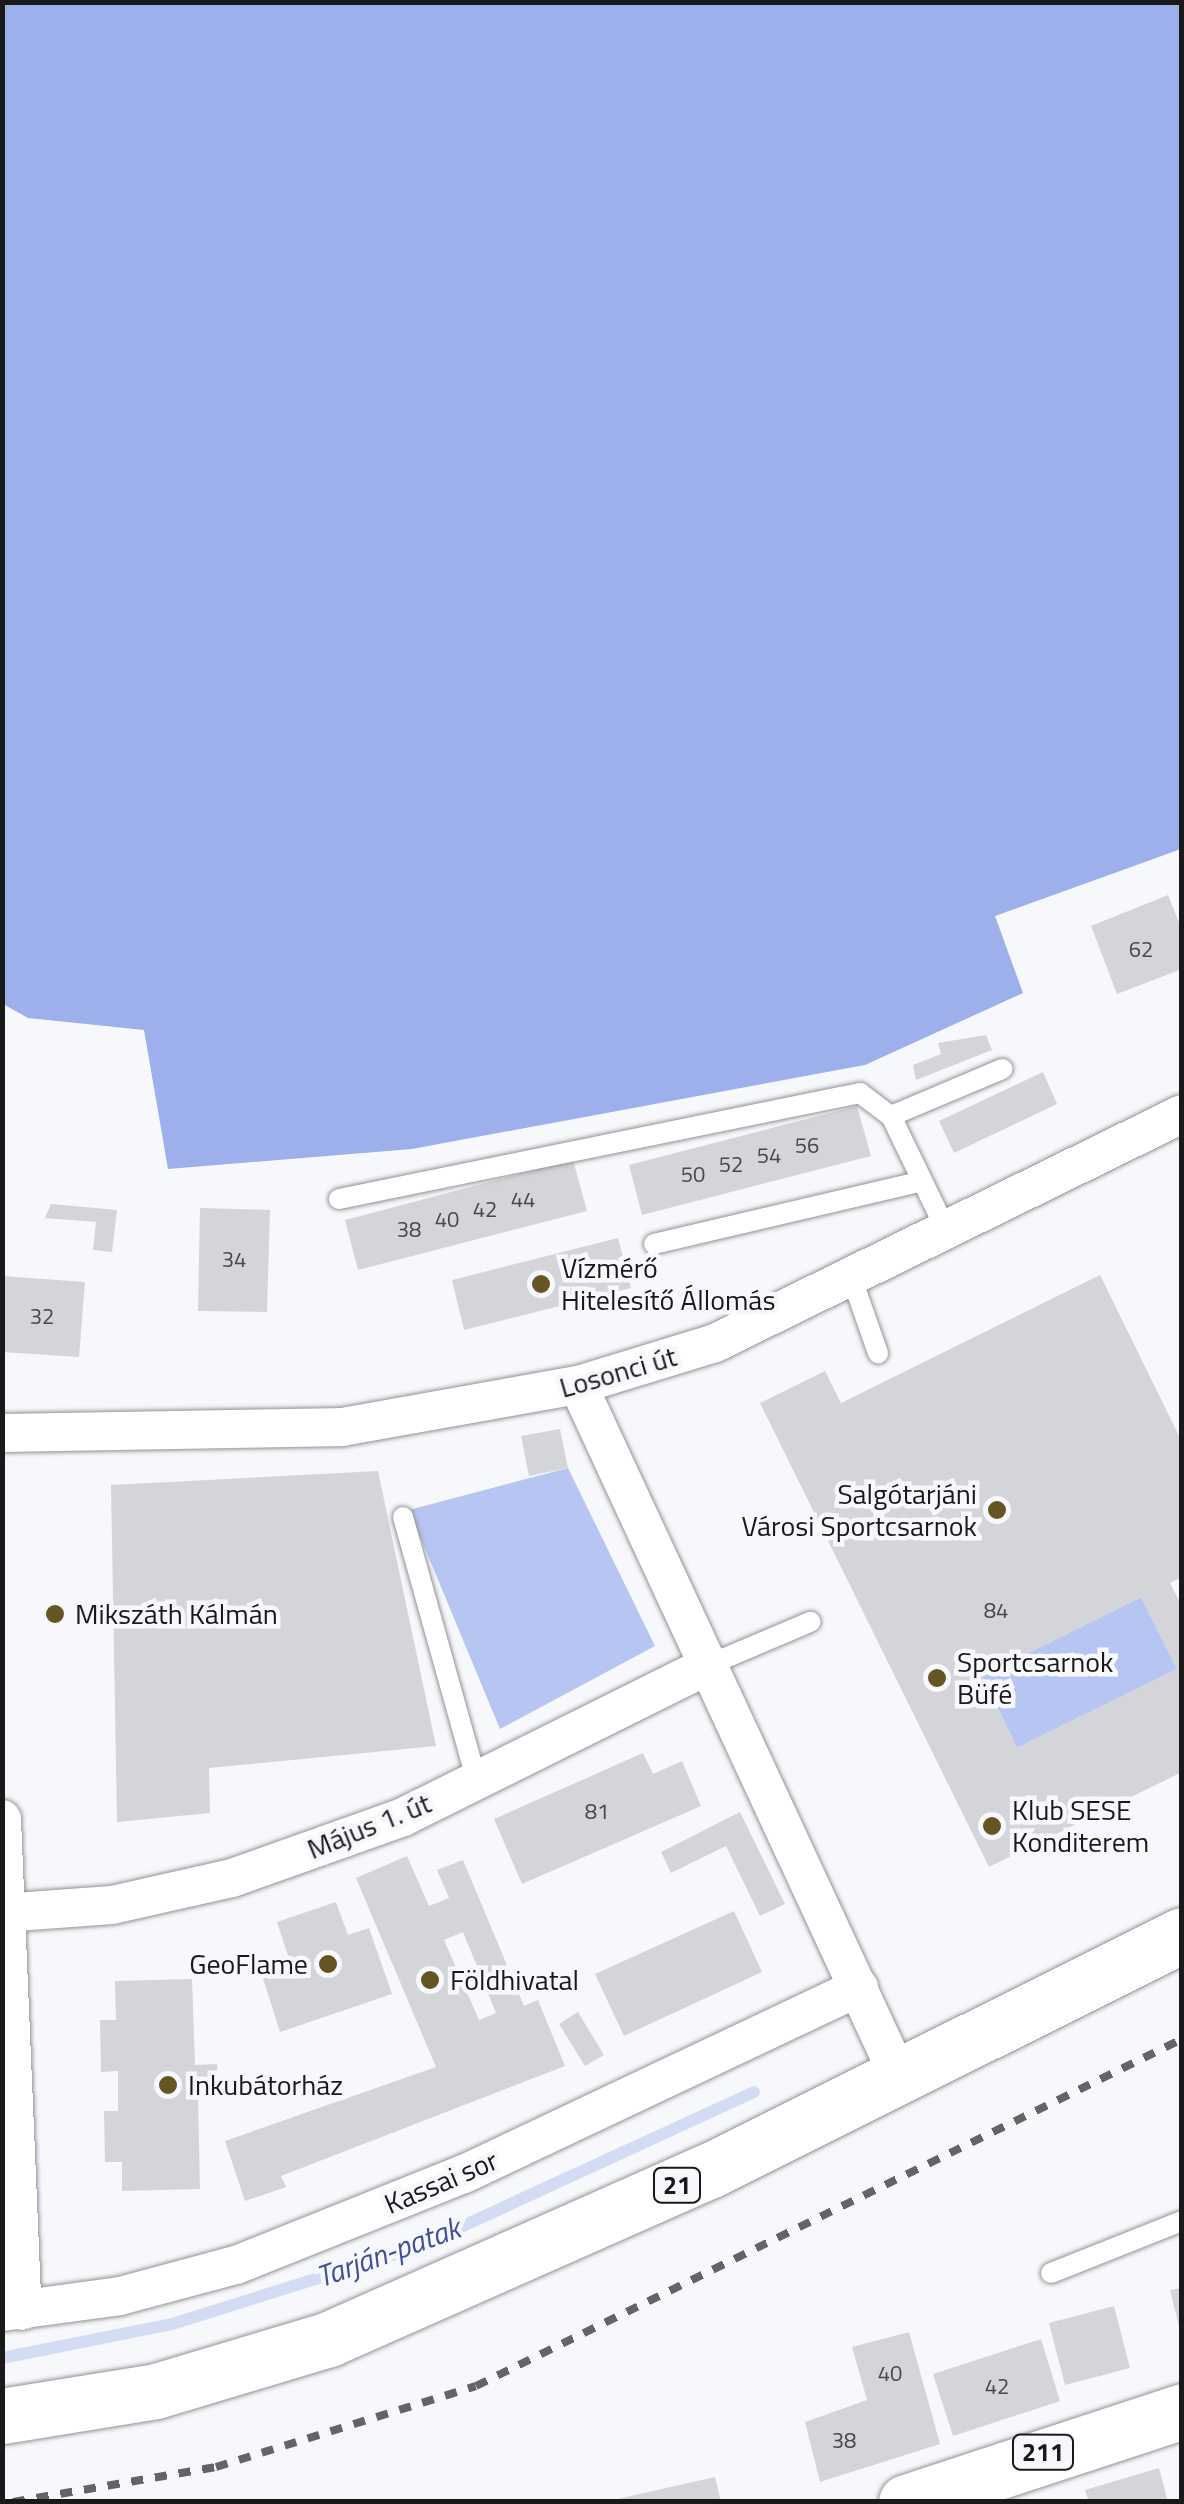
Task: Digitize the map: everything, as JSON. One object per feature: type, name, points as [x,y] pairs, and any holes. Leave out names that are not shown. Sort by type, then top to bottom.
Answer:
[{"type":"main road","name":"21","points":[[2,2416],[156,2391],[329,2339],[711,2170],[1182,1935]]},
{"type":"main road","name":"211","points":[[906,2502],[1182,2411]]},
{"type":"street","name":"Losonci út","points":[[2,1433],[342,1427],[578,1385],[715,1343],[1182,1114]]},
{"type":"street","points":[[578,1385],[700,1669],[859,1987],[899,2077]]},
{"type":"street","name":"Május 1. út","points":[[5,1912],[112,1906],[232,1878],[403,1816],[700,1669]]},
{"type":"street","points":[[2,1819],[12,2312]]},
{"type":"street","name":"Kassai sor","points":[[12,2312],[120,2296],[236,2265],[464,2174],[859,1987]]},
{"type":"lane","points":[[891,1116],[1002,1069]]},
{"type":"lane","points":[[338,1199],[860,1093],[891,1116],[946,1230]]},
{"type":"lane","points":[[654,1244],[922,1181]]},
{"type":"lane","points":[[851,1276],[878,1354]]},
{"type":"lane","points":[[403,1517],[476,1778]]},
{"type":"lane","points":[[700,1669],[810,1622]]},
{"type":"lane","points":[[1051,2273],[1182,2221]]},
{"type":"shaded area","points":[[3,2],[1181,3],[1181,849],[995,916],[1023,993],[865,1065],[412,1149],[168,1169],[144,1030],[28,1018],[3,1004]]},
{"type":"shaded area","points":[[568,1468],[655,1646],[500,1729],[409,1510]]},
{"type":"shaded area","points":[[1141,1597],[1177,1669],[1017,1748],[982,1676]]},
{"type":"building","points":[[1168,895],[1182,930],[1182,969],[1117,994],[1091,926]]},
{"type":"building","points":[[986,1035],[992,1050],[916,1080],[913,1065],[941,1054],[938,1043]]},
{"type":"building","points":[[1043,1072],[1057,1104],[954,1153],[939,1121]]},
{"type":"building","points":[[857,1106],[871,1156],[642,1215],[629,1165]]},
{"type":"building","points":[[573,1160],[587,1211],[358,1270],[345,1220]]},
{"type":"building","points":[[51,1204],[117,1210],[112,1252],[93,1250],[96,1222],[45,1218]]},
{"type":"building","points":[[200,1208],[270,1210],[267,1312],[198,1311]]},
{"type":"building","name":"Vízmérő Hitelesítő Állomás","points":[[618,1238],[631,1288],[464,1330],[452,1280]]},
{"type":"building","name":"Salgótarjáni Városi Sportcsarnok","points":[[1100,1275],[1182,1442],[1182,1577],[1170,1583],[1182,1606],[1182,1772],[989,1867],[760,1403],[825,1371],[841,1403]],"holes":[[[1141,1597],[1177,1669],[1017,1748],[982,1676]]]},
{"type":"building","points":[[2,1276],[85,1282],[79,1357],[2,1352]]},
{"type":"building","points":[[560,1429],[568,1468],[529,1476],[521,1436]]},
{"type":"building","points":[[378,1471],[436,1746],[209,1768],[210,1813],[117,1822],[111,1485]]},
{"type":"building","points":[[643,1753],[653,1774],[682,1761],[701,1806],[522,1884],[494,1819]]},
{"type":"building","points":[[740,1812],[785,1904],[760,1916],[726,1846],[671,1873],[661,1852]]},
{"type":"building","points":[[407,1856],[429,1906],[449,1898],[437,1870],[463,1860],[524,2006],[538,2000],[565,2066],[281,2176],[286,2187],[245,2201],[225,2141],[436,2067],[356,1878]],"holes":[[[463,1932],[496,2013],[479,2020],[444,1940]]]},
{"type":"building","name":"GeoFlame","points":[[336,1902],[348,1935],[369,1928],[392,1994],[280,2032],[260,1969],[289,1959],[277,1922]]},
{"type":"building","points":[[734,1911],[762,1972],[624,2036],[595,1974]]},
{"type":"building","name":"Inkubátorház","points":[[192,1979],[195,2065],[217,2064],[218,2099],[198,2099],[200,2189],[122,2191],[122,2162],[105,2162],[104,2111],[118,2111],[118,2071],[101,2072],[100,2020],[116,2020],[115,1981]]},
{"type":"building","points":[[578,2012],[604,2055],[585,2066],[559,2024]]},
{"type":"building","points":[[1182,2288],[1182,2331],[1180,2331],[1170,2290]]},
{"type":"building","points":[[1114,2306],[1130,2368],[1065,2385],[1049,2323]]},
{"type":"building","points":[[909,2332],[940,2444],[820,2482],[805,2422],[867,2400],[852,2347]]},
{"type":"building","points":[[1041,2339],[1060,2401],[953,2436],[933,2374]]},
{"type":"building","points":[[1159,2468],[1168,2502],[1089,2502],[1085,2490]]},
{"type":"building","points":[[715,2477],[721,2502],[613,2500]]},
{"type":"waterway","name":"Tarján-patak","points":[[2,2358],[172,2324],[415,2248],[754,2092]]},
{"type":"railway","points":[[13,2502],[216,2467],[476,2386],[1182,2039]]},
{"type":"place","name":"Vízmérő Hitelesítő Állomás","points":[[541,1284]]},
{"type":"place","name":"Salgótarjáni Városi Sportcsarnok","points":[[997,1510]]},
{"type":"place","name":"Mikszáth Kálmán","points":[[55,1614]]},
{"type":"place","name":"Sportcsarnok Büfé","points":[[937,1678]]},
{"type":"place","name":"Klub SESE Konditerem","points":[[992,1826]]},
{"type":"place","name":"GeoFlame","points":[[328,1964]]},
{"type":"place","name":"Földhivatal","points":[[430,1980]]},
{"type":"place","name":"Inkubátorház","points":[[168,2085]]}]
